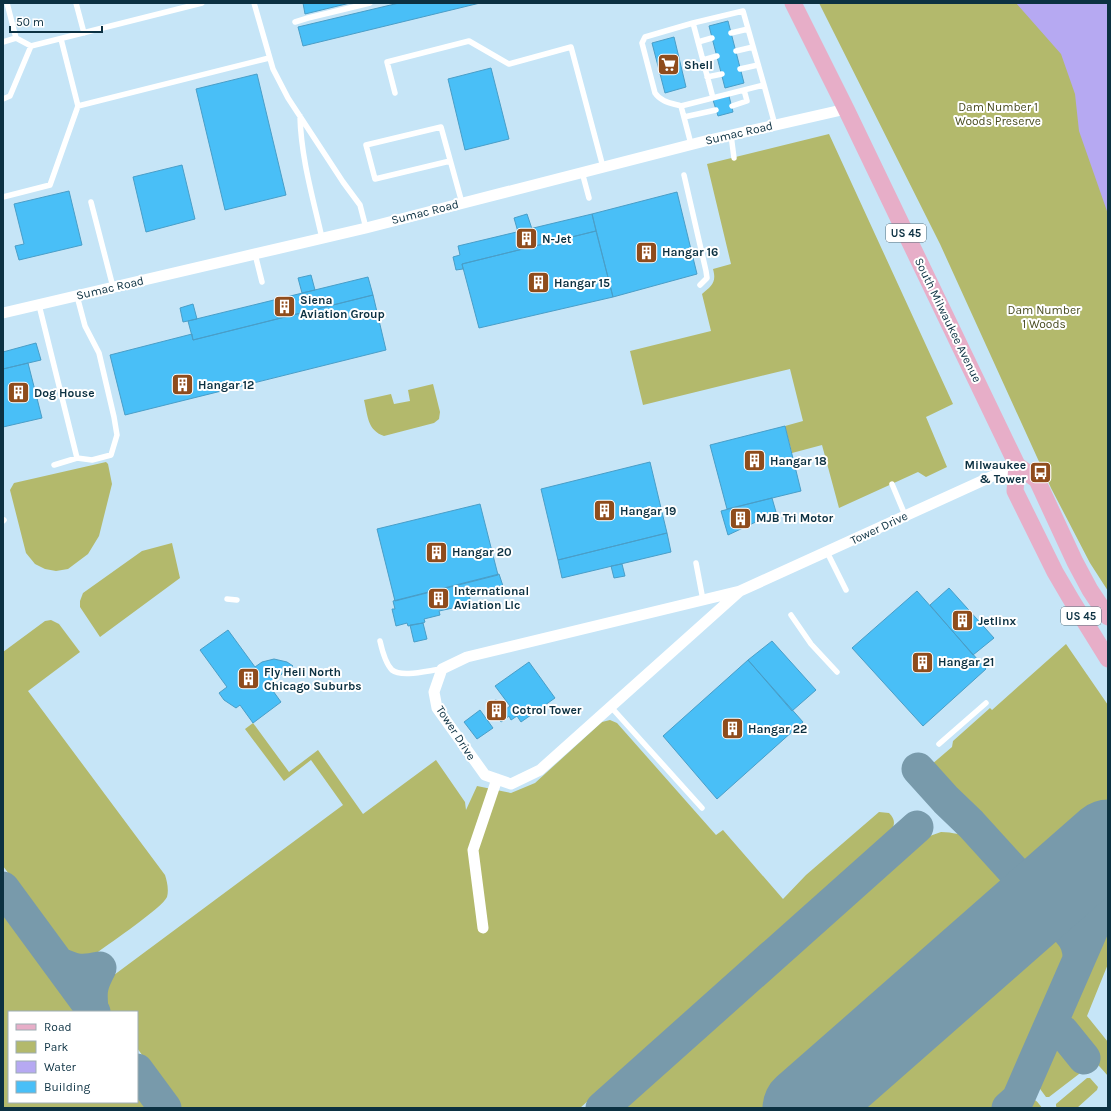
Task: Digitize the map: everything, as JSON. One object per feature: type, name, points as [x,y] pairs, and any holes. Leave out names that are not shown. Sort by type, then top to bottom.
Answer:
[{"type":"main road","name":"South Milwaukee Avenue","points":[[793,3],[846,109],[1018,465],[1037,480],[1075,562],[1090,590],[1108,617]]},
{"type":"main road","name":"US 45","points":[[1018,465],[1015,491],[1055,572],[1108,659]]},
{"type":"street","name":"Sumac Road","points":[[3,313],[366,228],[691,144],[846,109]]},
{"type":"street","name":"Tower Drive","points":[[740,592],[540,770],[511,784],[484,776],[437,708],[434,692],[442,669],[467,657],[740,592],[905,515],[1018,465]]},
{"type":"street","points":[[483,928],[473,850],[497,779]]},
{"type":"lane","points":[[7,3],[16,38]]},
{"type":"lane","points":[[76,3],[84,33]]},
{"type":"lane","points":[[3,42],[16,38],[31,46],[202,3]]},
{"type":"lane","points":[[254,3],[273,69],[288,98],[343,182],[360,205],[366,228]]},
{"type":"lane","points":[[295,22],[370,3]]},
{"type":"lane","points":[[764,85],[681,106],[663,101],[655,93],[642,43],[645,37],[693,23],[743,11],[764,85],[775,125]]},
{"type":"lane","points":[[693,23],[713,98]]},
{"type":"lane","points":[[731,33],[748,29]]},
{"type":"lane","points":[[698,42],[712,38]]},
{"type":"lane","points":[[3,197],[50,185],[78,106],[61,39]]},
{"type":"lane","points":[[395,93],[387,62],[469,41],[509,64],[570,47],[603,167]]},
{"type":"lane","points":[[3,99],[10,96],[31,46]]},
{"type":"lane","points":[[736,52],[753,47]]},
{"type":"lane","points":[[703,60],[717,56]]},
{"type":"lane","points":[[78,106],[269,58]]},
{"type":"lane","points":[[740,69],[758,65]]},
{"type":"lane","points":[[707,77],[722,74]]},
{"type":"lane","points":[[732,106],[747,101],[744,90]]},
{"type":"lane","points":[[681,106],[691,144]]},
{"type":"lane","points":[[684,117],[716,110]]},
{"type":"lane","points":[[300,116],[300,134],[322,238]]},
{"type":"lane","points":[[450,161],[375,179],[366,145],[441,127],[462,203]]},
{"type":"lane","points":[[731,135],[734,158]]},
{"type":"lane","points":[[582,172],[589,198]]},
{"type":"lane","points":[[684,175],[706,271],[707,278],[700,285]]},
{"type":"lane","points":[[91,202],[113,287]]},
{"type":"lane","points":[[255,254],[262,282]]},
{"type":"lane","points":[[54,465],[77,458],[92,460],[111,455],[117,435],[99,353],[85,326],[77,296]]},
{"type":"lane","points":[[39,305],[77,458]]},
{"type":"lane","points":[[892,484],[905,515]]},
{"type":"lane","points":[[827,552],[846,590]]},
{"type":"lane","points":[[696,563],[704,600]]},
{"type":"lane","points":[[227,599],[237,600]]},
{"type":"lane","points":[[791,615],[811,644],[836,672]]},
{"type":"lane","points":[[380,641],[388,664],[393,670],[399,673],[442,669]]},
{"type":"lane","points":[[939,744],[986,703]]},
{"type":"lane","points":[[611,707],[702,808]]},
{"type":"green space","name":"Dam Number 1 Woods Preserve","points":[[819,3],[1108,3],[1108,591],[1090,563],[1051,488],[940,244]]},
{"type":"green space","points":[[829,134],[953,404],[926,417],[947,467],[926,477],[918,472],[839,508],[822,445],[792,453],[785,426],[803,421],[790,369],[643,405],[630,351],[711,331],[702,294],[714,281],[713,269],[731,264],[707,164]]},
{"type":"green space","points":[[433,384],[440,412],[439,419],[434,423],[384,436],[374,430],[371,426],[364,400],[391,394],[394,404],[410,401],[408,390]]},
{"type":"green space","points":[[106,462],[108,464],[112,484],[99,536],[88,554],[68,569],[56,571],[45,569],[35,564],[26,553],[10,490],[14,483]]},
{"type":"green space","points":[[172,543],[180,578],[100,637],[80,607],[80,601],[83,593],[142,551]]},
{"type":"green space","points":[[51,620],[59,624],[80,652],[28,691],[165,875],[168,886],[167,897],[156,909],[98,952],[88,954],[76,954],[63,947],[3,866],[3,652],[45,621]]},
{"type":"green space","points":[[1066,644],[1108,705],[1108,821],[1061,862],[1054,865],[1035,866],[1011,854],[931,765],[952,747],[953,741],[990,708],[992,710]]},
{"type":"green space","points":[[610,720],[617,723],[716,835],[723,830],[783,899],[806,875],[879,812],[889,813],[892,817],[894,823],[892,830],[580,1108],[181,1108],[138,1049],[138,1011],[110,1011],[106,1002],[106,993],[109,984],[114,975],[343,805],[311,760],[284,781],[245,729],[253,723],[289,772],[318,750],[363,814],[436,760],[465,802],[466,810],[477,786],[511,793],[535,783],[602,722]]},
{"type":"green space","points":[[941,832],[957,834],[973,841],[998,869],[1005,884],[1006,893],[1004,907],[999,918],[783,1108],[622,1108],[927,837]]},
{"type":"green space","points":[[1108,857],[1108,873],[1089,917],[1081,923],[1074,923],[1068,918],[1065,911],[1065,903],[1068,892]]},
{"type":"green space","points":[[1108,908],[1108,964],[1087,1016],[1108,1042],[1108,1076],[1073,1035],[1069,1028],[1066,1016],[1069,997]]},
{"type":"green space","points":[[3,912],[76,1011],[8,1011],[8,1103],[138,1103],[138,1095],[147,1108],[3,1108]]},
{"type":"green space","points":[[1044,925],[1051,928],[1067,946],[1069,961],[1013,1088],[994,1108],[824,1108],[1027,928]]},
{"type":"green space","points":[[1052,1045],[1064,1046],[1081,1068],[1079,1074],[1049,1097],[1046,1097],[1034,1079],[1044,1054]]},
{"type":"green space","points":[[1087,1078],[1090,1078],[1098,1087],[1097,1090],[1077,1108],[1057,1108],[1056,1104]]},
{"type":"green space","points":[[1025,1099],[1035,1100],[1042,1108],[1021,1108]]},
{"type":"water","points":[[1016,3],[1108,3],[1108,214],[1079,131],[1075,94],[1061,54]]},
{"type":"building","points":[[303,3],[350,3],[305,14]]},
{"type":"building","points":[[399,3],[480,3],[303,46],[298,27]]},
{"type":"building","name":"Shell","points":[[728,21],[744,83],[725,88],[709,26]]},
{"type":"building","name":"Shell","points":[[674,37],[686,87],[665,93],[652,43]]},
{"type":"building","points":[[491,68],[509,139],[465,150],[448,79]]},
{"type":"building","points":[[257,74],[286,195],[225,210],[196,89]]},
{"type":"building","points":[[729,96],[733,112],[718,116],[713,100]]},
{"type":"building","points":[[182,165],[195,219],[146,232],[133,177]]},
{"type":"building","points":[[69,191],[82,245],[19,260],[15,246],[24,244],[14,204]]},
{"type":"building","name":"Hangar 16","points":[[677,192],[697,274],[613,297],[592,214]]},
{"type":"building","points":[[527,214],[532,229],[518,232],[514,218]]},
{"type":"building","name":"N-Jet","points":[[592,214],[596,231],[462,264],[463,269],[456,270],[453,257],[460,255],[458,246]]},
{"type":"building","name":"Hangar 15","points":[[596,231],[613,297],[479,328],[462,264]]},
{"type":"building","points":[[311,275],[315,290],[302,293],[298,278]]},
{"type":"building","name":"Siena Aviation Group","points":[[368,277],[373,295],[193,340],[188,321]]},
{"type":"building","name":"Hangar 12","points":[[373,295],[386,350],[125,415],[110,355],[192,334],[193,340]]},
{"type":"building","points":[[193,304],[197,319],[183,322],[180,308]]},
{"type":"building","points":[[36,343],[41,360],[3,369],[3,352]]},
{"type":"building","name":"Dog House","points":[[28,363],[42,418],[3,427],[3,369]]},
{"type":"building","name":"Hangar 18","points":[[785,426],[801,491],[727,509],[710,445]]},
{"type":"building","name":"Hangar 19","points":[[650,462],[667,533],[558,560],[541,489]]},
{"type":"building","name":"MJB Tri Motor","points":[[772,498],[776,512],[759,516],[760,520],[728,535],[721,511]]},
{"type":"building","name":"Hangar 20","points":[[480,504],[498,575],[395,601],[377,529]]},
{"type":"building","points":[[667,533],[671,552],[562,578],[558,560]]},
{"type":"building","points":[[622,564],[625,576],[614,578],[611,566]]},
{"type":"building","name":"International Aviation Llc","points":[[499,574],[503,586],[469,595],[471,604],[439,611],[440,615],[424,619],[425,622],[423,623],[408,626],[407,623],[396,626],[392,609],[395,609],[393,601]]},
{"type":"building","name":"Jetlinx","points":[[949,588],[994,638],[973,655],[930,605]]},
{"type":"building","name":"Hangar 21","points":[[917,591],[986,669],[923,726],[852,648]]},
{"type":"building","points":[[423,623],[427,639],[414,642],[410,625]]},
{"type":"building","name":"Fly Heli North Chicago Suburbs","points":[[228,630],[255,667],[262,662],[274,659],[287,662],[293,666],[268,684],[281,702],[253,723],[240,705],[236,708],[224,700],[219,693],[227,687],[200,650]]},
{"type":"building","points":[[772,641],[816,690],[792,711],[748,660]]},
{"type":"building","name":"Hangar 22","points":[[748,660],[803,722],[717,799],[663,736]]},
{"type":"building","points":[[529,662],[555,698],[521,722],[517,716],[511,720],[509,716],[501,722],[498,719],[506,714],[506,709],[510,706],[495,686]]},
{"type":"building","name":"Cotrol Tower","points":[[495,700],[501,701],[506,709],[506,714],[498,720],[492,718],[487,711],[488,706]]},
{"type":"building","points":[[480,710],[493,728],[477,739],[464,722]]},
{"type":"taxiway","points":[[918,769],[946,800],[971,824],[1069,932],[1077,944],[1079,958]]},
{"type":"taxiway","points":[[602,1108],[917,827]]},
{"type":"taxiway","points":[[1015,872],[1021,887],[1022,903],[1015,922],[1033,915],[1049,916],[1059,921]]},
{"type":"taxiway","points":[[3,888],[93,1011]]},
{"type":"taxiway","points":[[1008,1108],[1018,1099],[1108,893]]},
{"type":"taxiway","points":[[58,963],[69,968],[79,970],[100,968],[92,988],[92,1009]]},
{"type":"taxiway","points":[[1063,1032],[1084,1058]]},
{"type":"taxiway","points":[[138,1071],[165,1108]]},
{"type":"runway","points":[[804,1108],[1108,841]]},
{"type":"place","name":"Shell","points":[[669,65]]},
{"type":"place","name":"N-Jet","points":[[526,239]]},
{"type":"place","name":"Hangar 16","points":[[647,252]]},
{"type":"place","name":"Hangar 15","points":[[538,283]]},
{"type":"place","name":"Siena Aviation Group","points":[[285,307]]},
{"type":"place","name":"Hangar 12","points":[[182,385]]},
{"type":"place","name":"Dog House","points":[[19,393]]},
{"type":"place","name":"Hangar 18","points":[[754,461]]},
{"type":"place","name":"Milwaukee & Tower","points":[[1041,472]]},
{"type":"place","name":"Hangar 19","points":[[604,511]]},
{"type":"place","name":"MJB Tri Motor","points":[[741,518]]},
{"type":"place","name":"Hangar 20","points":[[437,552]]},
{"type":"place","name":"International Aviation Llc","points":[[438,598]]},
{"type":"place","name":"Jetlinx","points":[[962,621]]},
{"type":"place","name":"Hangar 21","points":[[922,662]]},
{"type":"place","name":"Fly Heli North Chicago Suburbs","points":[[248,679]]},
{"type":"place","name":"Cotrol Tower","points":[[497,710]]},
{"type":"place","name":"Hangar 22","points":[[733,729]]},
{"type":"park label","name":"Dam Number 1 Woods","points":[[1044,317]]}]
